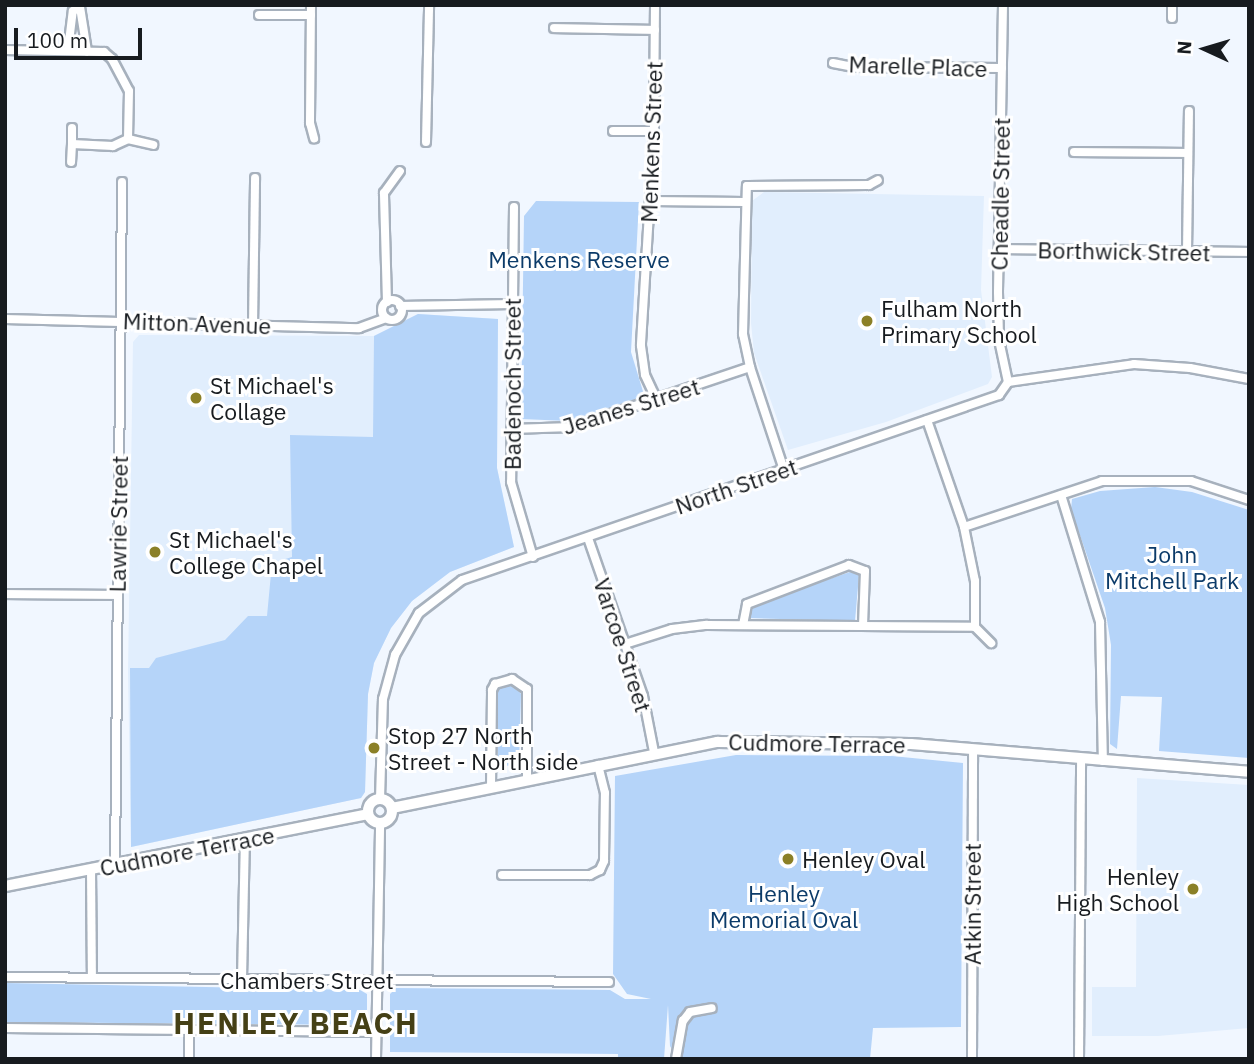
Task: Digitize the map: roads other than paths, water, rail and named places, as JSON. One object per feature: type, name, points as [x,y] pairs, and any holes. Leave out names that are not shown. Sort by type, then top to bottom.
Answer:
[{"type":"street","points":[[311,5],[310,124],[314,138]]},
{"type":"street","points":[[426,142],[429,5]]},
{"type":"street","name":"Menkens Street","points":[[655,5],[654,131],[641,346],[645,375],[657,401]]},
{"type":"street","name":"Cheadle Street","points":[[1003,5],[999,340],[1009,382]]},
{"type":"street","points":[[1172,5],[1172,18]]},
{"type":"street","points":[[68,50],[73,11],[80,7],[86,51]]},
{"type":"street","points":[[259,15],[311,16]]},
{"type":"street","points":[[554,28],[655,30]]},
{"type":"street","points":[[5,50],[104,52],[129,91],[128,139]]},
{"type":"street","name":"Marelle Place","points":[[833,63],[853,67],[1002,68]]},
{"type":"street","points":[[1187,252],[1189,111]]},
{"type":"street","points":[[71,162],[72,128]]},
{"type":"street","points":[[612,131],[654,131]]},
{"type":"street","points":[[72,144],[113,146],[128,139],[153,145]]},
{"type":"street","points":[[1074,152],[1188,153]]},
{"type":"street","points":[[400,171],[384,193],[387,302],[382,310],[386,318],[396,319],[400,306]]},
{"type":"street","points":[[253,326],[255,178]]},
{"type":"street","points":[[784,470],[750,367],[743,334],[744,202],[747,186],[869,184],[878,180]]},
{"type":"street","name":"Lawrie Street","points":[[115,866],[122,182]]},
{"type":"street","points":[[651,201],[744,202]]},
{"type":"street","name":"Badenoch Street","points":[[514,207],[511,429],[513,498],[533,557]]},
{"type":"street","name":"Borthwick Street","points":[[1000,250],[1249,253]]},
{"type":"street","points":[[387,302],[400,306],[512,304]]},
{"type":"street","name":"Mitton Avenue","points":[[5,319],[369,327],[386,318]]},
{"type":"street","name":"North Street","points":[[380,799],[383,699],[395,655],[419,613],[462,580],[999,395],[1009,382],[1134,364],[1190,368],[1249,379]]},
{"type":"street","name":"Jeanes Street","points":[[511,429],[564,429],[657,401],[750,367]]},
{"type":"street","points":[[927,421],[964,527],[975,581],[975,627]]},
{"type":"street","points":[[964,527],[1102,481],[1162,478],[1224,489],[1249,500]]},
{"type":"street","points":[[1061,495],[1100,622],[1103,761]]},
{"type":"street","name":"Varcoe Street","points":[[588,538],[625,644],[654,752]]},
{"type":"street","points":[[743,625],[747,604],[849,565],[865,571],[863,626]]},
{"type":"street","points":[[5,594],[117,595]]},
{"type":"street","points":[[625,644],[672,629],[743,625],[975,627],[991,643]]},
{"type":"street","points":[[491,788],[492,690],[495,684],[512,679],[527,689],[527,781]]},
{"type":"street","name":"Cudmore Terrace","points":[[392,808],[654,752],[717,742],[866,742],[1249,772]]},
{"type":"street","name":"Atkin Street","points":[[972,1059],[973,750]]},
{"type":"street","points":[[1079,1059],[1081,759]]},
{"type":"street","points":[[502,876],[590,875],[600,870],[604,861],[605,793],[598,765]]},
{"type":"street","points":[[380,799],[392,808],[389,819],[380,823],[368,814],[370,803],[380,799]]},
{"type":"street","name":"Cudmore Terrace","points":[[5,886],[368,814]]},
{"type":"street","points":[[376,1059],[380,823]]},
{"type":"street","points":[[242,979],[245,839]]},
{"type":"street","points":[[91,870],[92,978]]},
{"type":"street","name":"Chambers Street","points":[[5,977],[609,982]]},
{"type":"street","points":[[677,1059],[683,1021],[690,1012],[712,1008]]},
{"type":"street","points":[[5,1028],[377,1032]]},
{"type":"street","points":[[189,1030],[189,1059]]},
{"type":"place","name":"Fulham North Primary School","points":[[867,321]]},
{"type":"place","name":"St Michael's Collage","points":[[196,398]]},
{"type":"place","name":"St Michael's College Chapel","points":[[155,552]]},
{"type":"place","name":"Stop 27 North Street - North side","points":[[374,748]]},
{"type":"place","name":"Henley Oval","points":[[788,859]]},
{"type":"place","name":"Henley High School","points":[[1193,889]]},
{"type":"district","name":"HENLEY BEACH","points":[[296,1023]]},
{"type":"park label","name":"Menkens Reserve","points":[[579,259]]},
{"type":"park label","name":"John Mitchell Park","points":[[1172,567]]},
{"type":"park label","name":"Henley Memorial Oval","points":[[784,906]]}]
